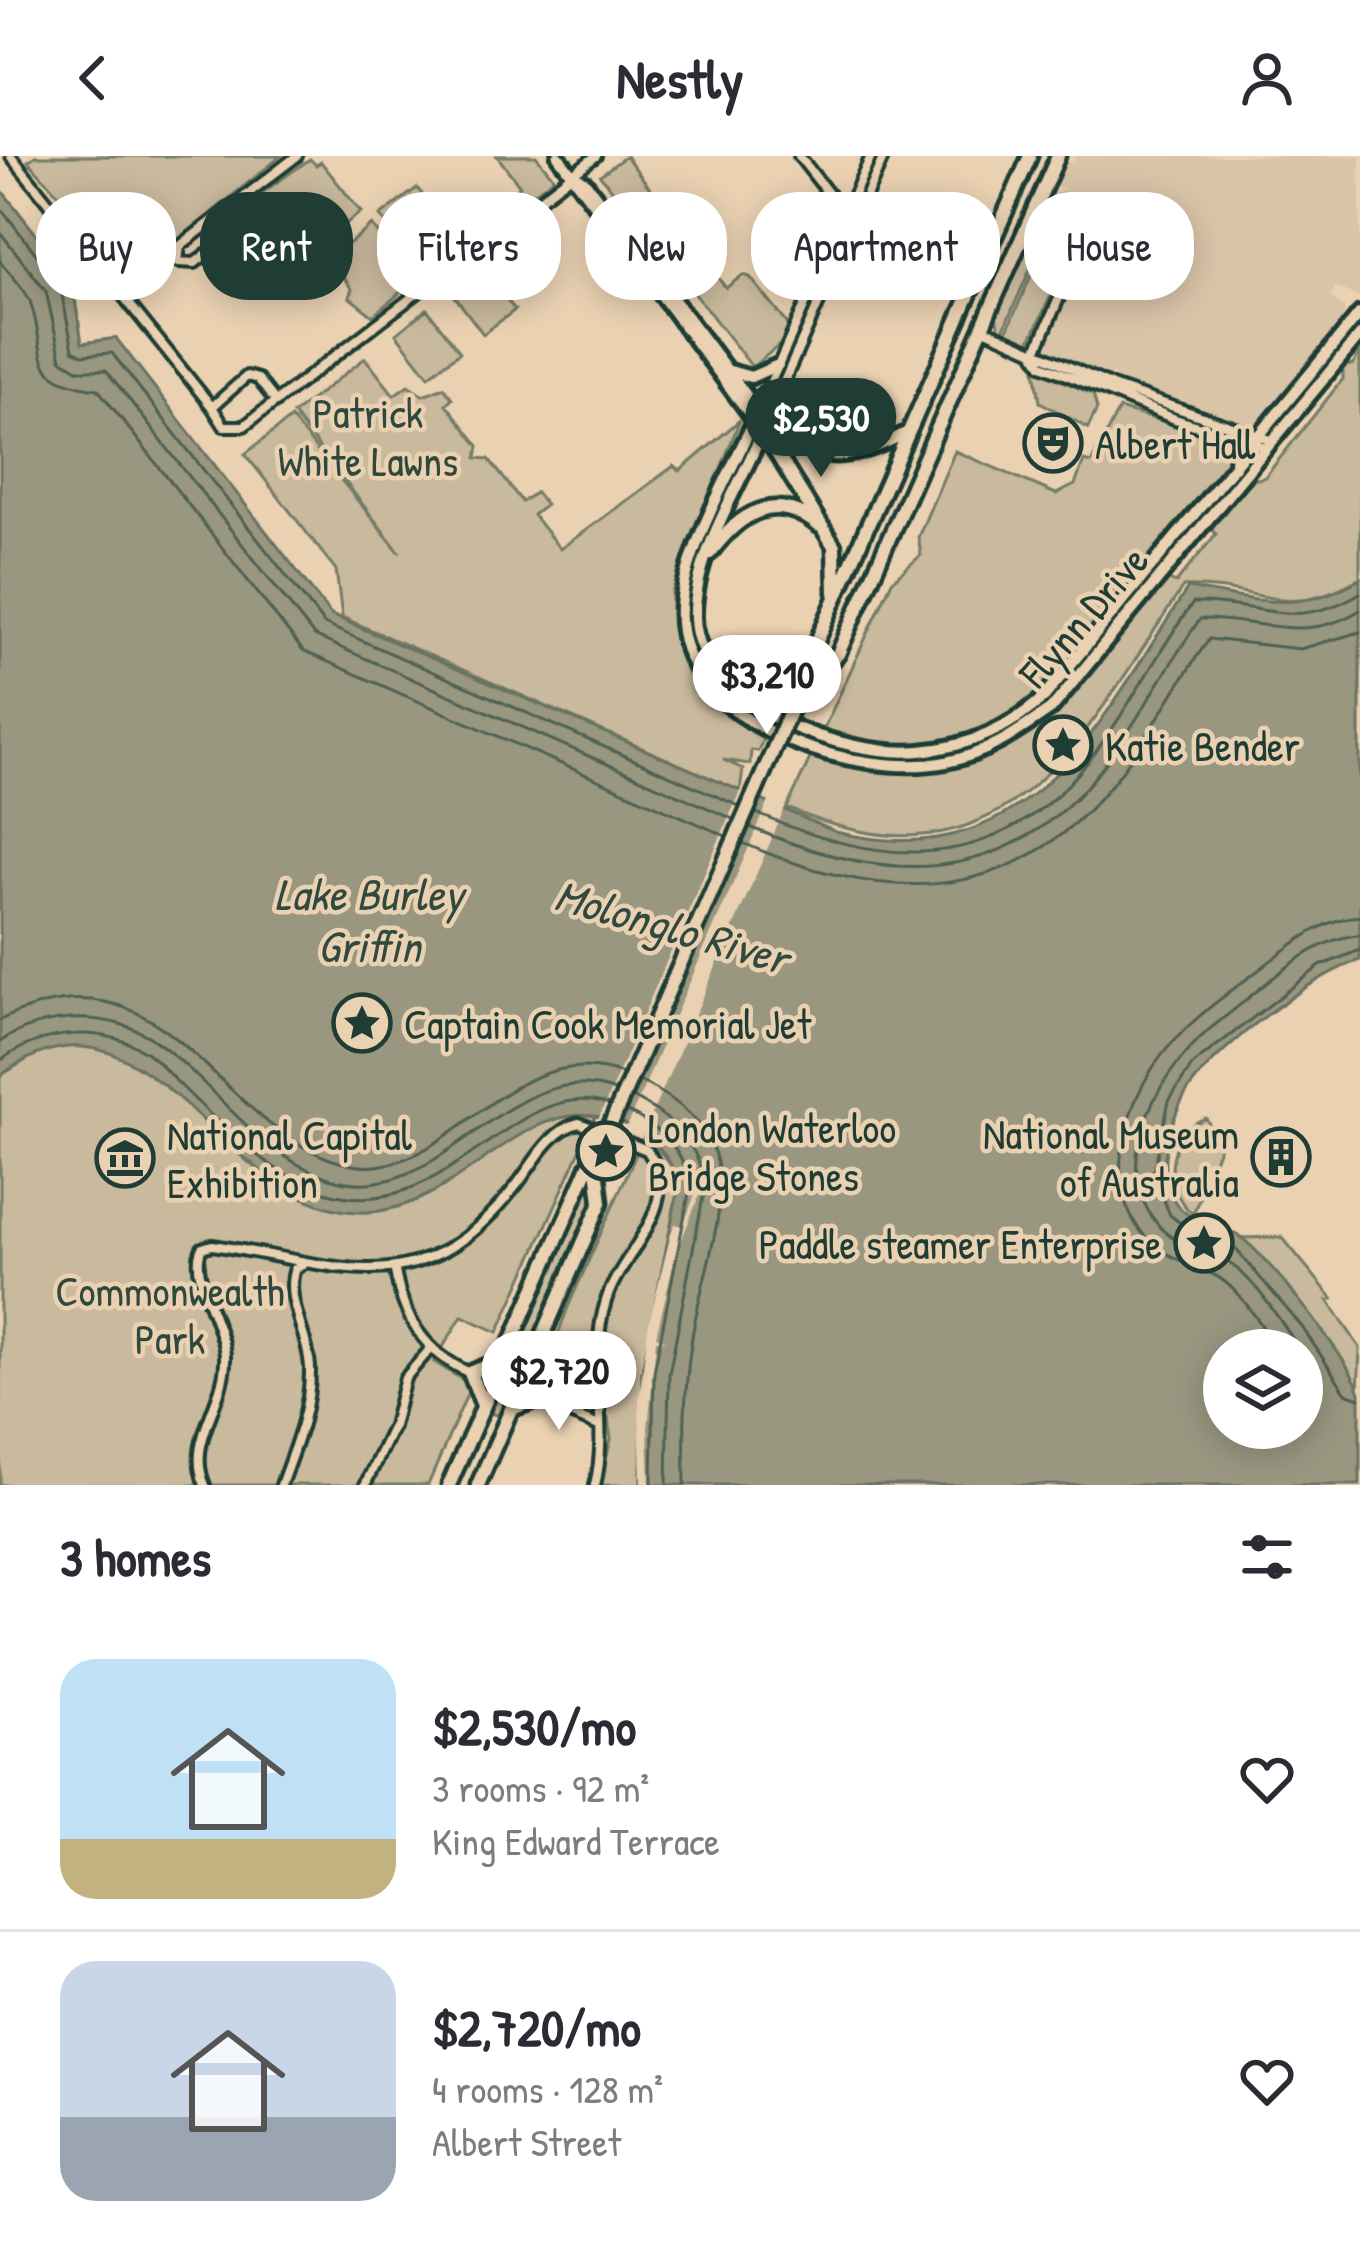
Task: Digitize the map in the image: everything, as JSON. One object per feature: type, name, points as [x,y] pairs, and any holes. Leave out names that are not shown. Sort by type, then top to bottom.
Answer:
[{"type":"highway","points":[[449,1485],[1030,156]]},
{"type":"highway","points":[[478,1485],[602,1202],[593,1165],[601,1141],[766,756],[793,699],[838,654],[1058,156]]},
{"type":"highway","points":[[760,421],[828,534],[837,563],[833,606]]},
{"type":"highway","points":[[710,553],[738,520],[770,507],[793,509],[828,534]]},
{"type":"highway","points":[[482,1410],[480,1389],[470,1372],[504,1358]]},
{"type":"highway","points":[[511,1410],[536,1400],[529,1369]]},
{"type":"main road","points":[[558,156],[760,421],[798,445],[845,459],[910,431]]},
{"type":"main road","points":[[572,174],[585,182],[760,421]]},
{"type":"main road","name":"Flynn Drive","points":[[760,421],[688,573],[680,611],[684,644],[707,687],[756,723],[821,751],[895,765],[972,756],[1051,709],[1294,406],[1360,314]]},
{"type":"main road","name":"Flynn Drive","points":[[1294,406],[1360,335]]},
{"type":"main road","points":[[727,370],[751,377],[778,365]]},
{"type":"main road","points":[[783,384],[784,418],[798,445]]},
{"type":"main road","name":"Flynn Drive","points":[[760,421],[710,553],[695,617],[702,651],[721,680],[748,701],[829,739],[894,752],[938,749],[998,731],[1044,697],[1234,470],[1266,441]]},
{"type":"main road","points":[[1234,470],[1236,435]]},
{"type":"street","points":[[11,156],[212,407],[218,422],[238,428],[596,156]]},
{"type":"street","points":[[252,192],[297,156]]},
{"type":"street","points":[[799,156],[828,192]]},
{"type":"street","points":[[855,192],[871,156]]},
{"type":"street","points":[[868,192],[884,156]]},
{"type":"street","points":[[238,203],[232,234],[196,262],[178,262],[180,246],[238,203]]},
{"type":"street","points":[[760,421],[807,300]]},
{"type":"street","points":[[760,421],[783,384],[820,300]]},
{"type":"street","points":[[1034,354],[1058,300]]},
{"type":"street","points":[[982,328],[1034,354],[1266,441]]},
{"type":"street","points":[[1034,354],[1042,365],[1108,394],[1266,441]]},
{"type":"street","points":[[212,407],[247,376],[257,379],[276,402]]},
{"type":"street","points":[[206,1485],[199,1448],[220,1393],[225,1356],[216,1311],[198,1275],[199,1252],[207,1245],[306,1263],[394,1271],[433,1258],[468,1233],[500,1204],[566,1126],[592,1125],[646,1150],[657,1168],[660,1196],[605,1304],[599,1426],[604,1446],[595,1485]]},
{"type":"street","points":[[281,1485],[309,1393],[308,1338],[291,1286],[296,1269],[306,1263]]},
{"type":"street","points":[[394,1271],[404,1309],[431,1348],[470,1372]]},
{"type":"street","points":[[365,1485],[393,1426],[405,1378],[431,1348]]},
{"type":"street","points":[[536,1400],[599,1426]]},
{"type":"shaded area","points":[[1075,156],[1360,156],[1360,297],[1335,287],[1331,297],[1344,308],[1343,321],[1264,423],[1248,426],[1192,411],[1179,398],[1175,403],[1120,384],[1113,373],[1107,378],[1045,354],[1043,343],[1000,334],[996,317],[1024,252],[1024,300],[1194,300],[1194,192],[1059,192],[1065,188],[1053,187],[1067,160],[1074,165]]},
{"type":"green space","points":[[35,156],[281,156],[237,192],[200,192],[200,222],[176,242],[176,192],[56,192],[28,161]]},
{"type":"green space","points":[[497,156],[536,156],[554,178],[535,192],[512,192],[520,186]]},
{"type":"green space","points":[[626,156],[653,192],[614,192],[600,175]]},
{"type":"green space","points":[[310,159],[316,165],[321,162],[345,192],[263,192]]},
{"type":"green space","points":[[372,225],[377,231],[377,300],[392,300],[373,316],[353,300],[353,240]]},
{"type":"green space","points":[[1024,252],[1024,283],[1001,335],[996,317]]},
{"type":"green space","points":[[743,275],[751,278],[751,300],[768,300],[795,333],[752,367],[700,300],[727,300],[727,287]]},
{"type":"green space","points":[[1024,292],[1024,300],[1049,300],[1028,345],[1005,335]]},
{"type":"green space","points":[[458,300],[507,300],[515,310],[483,334]]},
{"type":"green space","points":[[427,309],[460,352],[429,376],[396,334]]},
{"type":"green space","points":[[1360,349],[1360,578],[1311,598],[1183,587],[1069,750],[1027,791],[980,820],[926,835],[862,832],[787,808],[892,581],[921,555],[918,537],[955,451],[1056,494],[1075,485],[1084,461],[1091,463],[1119,409],[1227,439],[1233,453],[1212,486],[1142,568],[1176,583],[1216,534],[1210,526],[1214,520],[1253,480],[1265,477],[1343,379],[1343,367],[1354,364]]},
{"type":"green space","name":"Patrick White Lawns","points":[[365,358],[394,395],[408,385],[423,395],[444,387],[452,398],[446,404],[479,446],[477,458],[489,459],[522,502],[536,492],[546,505],[533,515],[560,549],[674,466],[680,471],[740,420],[672,592],[672,619],[682,663],[692,681],[721,711],[764,737],[758,751],[751,750],[750,764],[723,760],[743,769],[740,791],[342,617],[336,570],[245,454],[291,418],[400,553],[293,414]]},
{"type":"green space","name":"Albert Hall","points":[[1035,369],[1093,394],[1097,409],[1088,428],[1040,402]]},
{"type":"green space","name":"Commonwealth Park","points":[[73,1045],[135,1060],[262,1173],[317,1203],[349,1211],[385,1210],[417,1200],[535,1126],[565,1115],[597,1113],[498,1332],[462,1316],[434,1362],[471,1385],[428,1485],[0,1485],[0,1076],[44,1049]]},
{"type":"green space","points":[[1206,1118],[1220,1145],[1193,1214],[1176,1191],[1172,1162],[1183,1136]]},
{"type":"green space","points":[[645,1134],[673,1167],[678,1189],[642,1371],[641,1485],[600,1485],[611,1439],[608,1418],[541,1390],[540,1383],[568,1307]]},
{"type":"green space","points":[[591,1176],[604,1182],[501,1417],[488,1412]]},
{"type":"green space","points":[[1282,1237],[1333,1299],[1328,1300],[1360,1348],[1358,1391],[1323,1337],[1323,1329],[1318,1329],[1242,1238]]},
{"type":"water","name":"Lake Burley Griffin","points":[[0,188],[36,234],[36,300],[75,300],[82,343],[116,338],[331,615],[836,832],[903,841],[960,833],[1009,811],[1051,779],[1088,737],[1188,588],[1256,600],[1296,601],[1316,598],[1360,579],[1360,960],[1294,996],[1205,1070],[1178,1108],[1165,1166],[1176,1203],[1193,1217],[1243,1239],[1320,1329],[1203,1329],[1203,1449],[1323,1449],[1323,1333],[1360,1393],[1360,1485],[641,1485],[642,1371],[678,1189],[674,1172],[654,1142],[600,1116],[565,1117],[533,1128],[440,1189],[405,1205],[367,1212],[315,1203],[269,1177],[144,1071],[100,1050],[53,1049],[0,1076]]},
{"type":"pier","points":[[742,787],[758,794],[614,1125],[598,1120]]},
{"type":"pier","points":[[770,799],[786,806],[641,1139],[625,1130]]},
{"type":"pier","points":[[700,1177],[704,1183],[676,1254],[656,1336],[666,1340],[656,1340],[648,1429],[650,1485],[641,1485],[639,1399],[648,1327],[671,1233],[675,1224],[683,1226],[696,1192],[690,1184]]},
{"type":"place","name":"Albert Hall","points":[[1053,443]]},
{"type":"place","name":"Katie Bender","points":[[1063,745]]},
{"type":"place","name":"Captain Cook Memorial Jet","points":[[362,1023]]},
{"type":"place","name":"London Waterloo Bridge Stones","points":[[606,1151]]},
{"type":"place","name":"National Museum of Australia","points":[[1281,1157]]},
{"type":"place","name":"National Capital Exhibition","points":[[125,1158]]},
{"type":"place","name":"Paddle steamer Enterprise","points":[[1204,1243]]},
{"type":"water label","name":"Molonglo River","points":[[672,926]]}]
